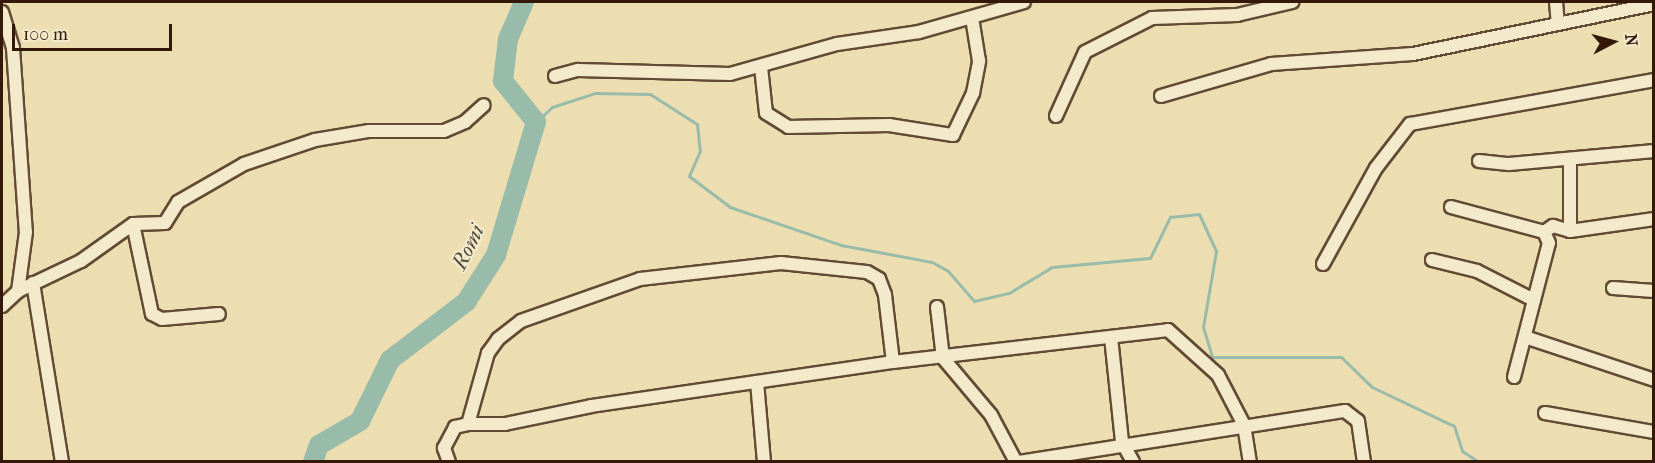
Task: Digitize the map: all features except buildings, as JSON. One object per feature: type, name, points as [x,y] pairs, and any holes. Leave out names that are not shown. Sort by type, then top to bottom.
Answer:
[{"type":"street","points":[[555,76],[578,70],[707,75],[761,67],[837,44],[972,18],[1024,2]]},
{"type":"street","points":[[1056,116],[1084,52],[1152,18],[1237,15],[1292,2]]},
{"type":"street","points":[[1556,2],[1558,24]]},
{"type":"street","points":[[1161,96],[1271,64],[1413,54],[1653,4]]},
{"type":"street","points":[[2,12],[12,48],[16,138],[26,241],[18,291]]},
{"type":"street","points":[[761,67],[766,113],[788,127],[889,125],[953,135],[973,93],[979,61],[972,18]]},
{"type":"street","points":[[1323,264],[1376,168],[1410,124],[1653,80]]},
{"type":"street","points":[[2,306],[18,291],[81,261],[133,224],[165,223],[178,201],[274,153],[369,130],[444,131],[465,122],[484,105]]},
{"type":"street","points":[[2,137],[16,138]]},
{"type":"street","points":[[1479,160],[1570,160],[1653,151]]},
{"type":"street","points":[[1570,160],[1570,231]]},
{"type":"street","points":[[1451,207],[1544,232],[1554,226],[1570,231],[1653,219]]},
{"type":"street","points":[[133,224],[152,314],[162,319],[219,314]]},
{"type":"street","points":[[1514,377],[1549,243],[1544,232]]},
{"type":"street","points":[[1432,260],[1477,271],[1534,300]]},
{"type":"street","points":[[468,424],[488,353],[498,339],[521,321],[640,279],[781,263],[867,272],[879,279],[885,296],[893,362]]},
{"type":"street","points":[[33,283],[62,462]]},
{"type":"street","points":[[1613,288],[1653,291]]},
{"type":"street","points":[[937,307],[943,358],[991,415],[1018,462],[1122,442],[1351,412],[1358,421],[1364,462]]},
{"type":"street","points":[[449,462],[444,448],[455,428],[468,424],[505,424],[893,362],[943,358],[1168,330],[1218,375],[1244,425],[1250,462]]},
{"type":"street","points":[[1111,337],[1122,442],[1133,462]]},
{"type":"street","points":[[1525,337],[1653,380]]},
{"type":"street","points":[[757,382],[764,462]]},
{"type":"street","points":[[1545,413],[1653,432]]},
{"type":"waterway","name":"Romi","points":[[313,462],[319,445],[360,421],[390,360],[466,302],[496,255],[536,122],[503,81],[508,39],[524,2]]},
{"type":"waterway","points":[[536,122],[552,107],[595,93],[650,94],[697,124],[700,151],[689,176],[730,207],[841,245],[932,262],[948,271],[974,301],[1009,293],[1052,267],[1150,258],[1170,217],[1199,214],[1216,251],[1203,327],[1212,357],[1341,357],[1372,387],[1454,426],[1462,451],[1479,462]]}]
